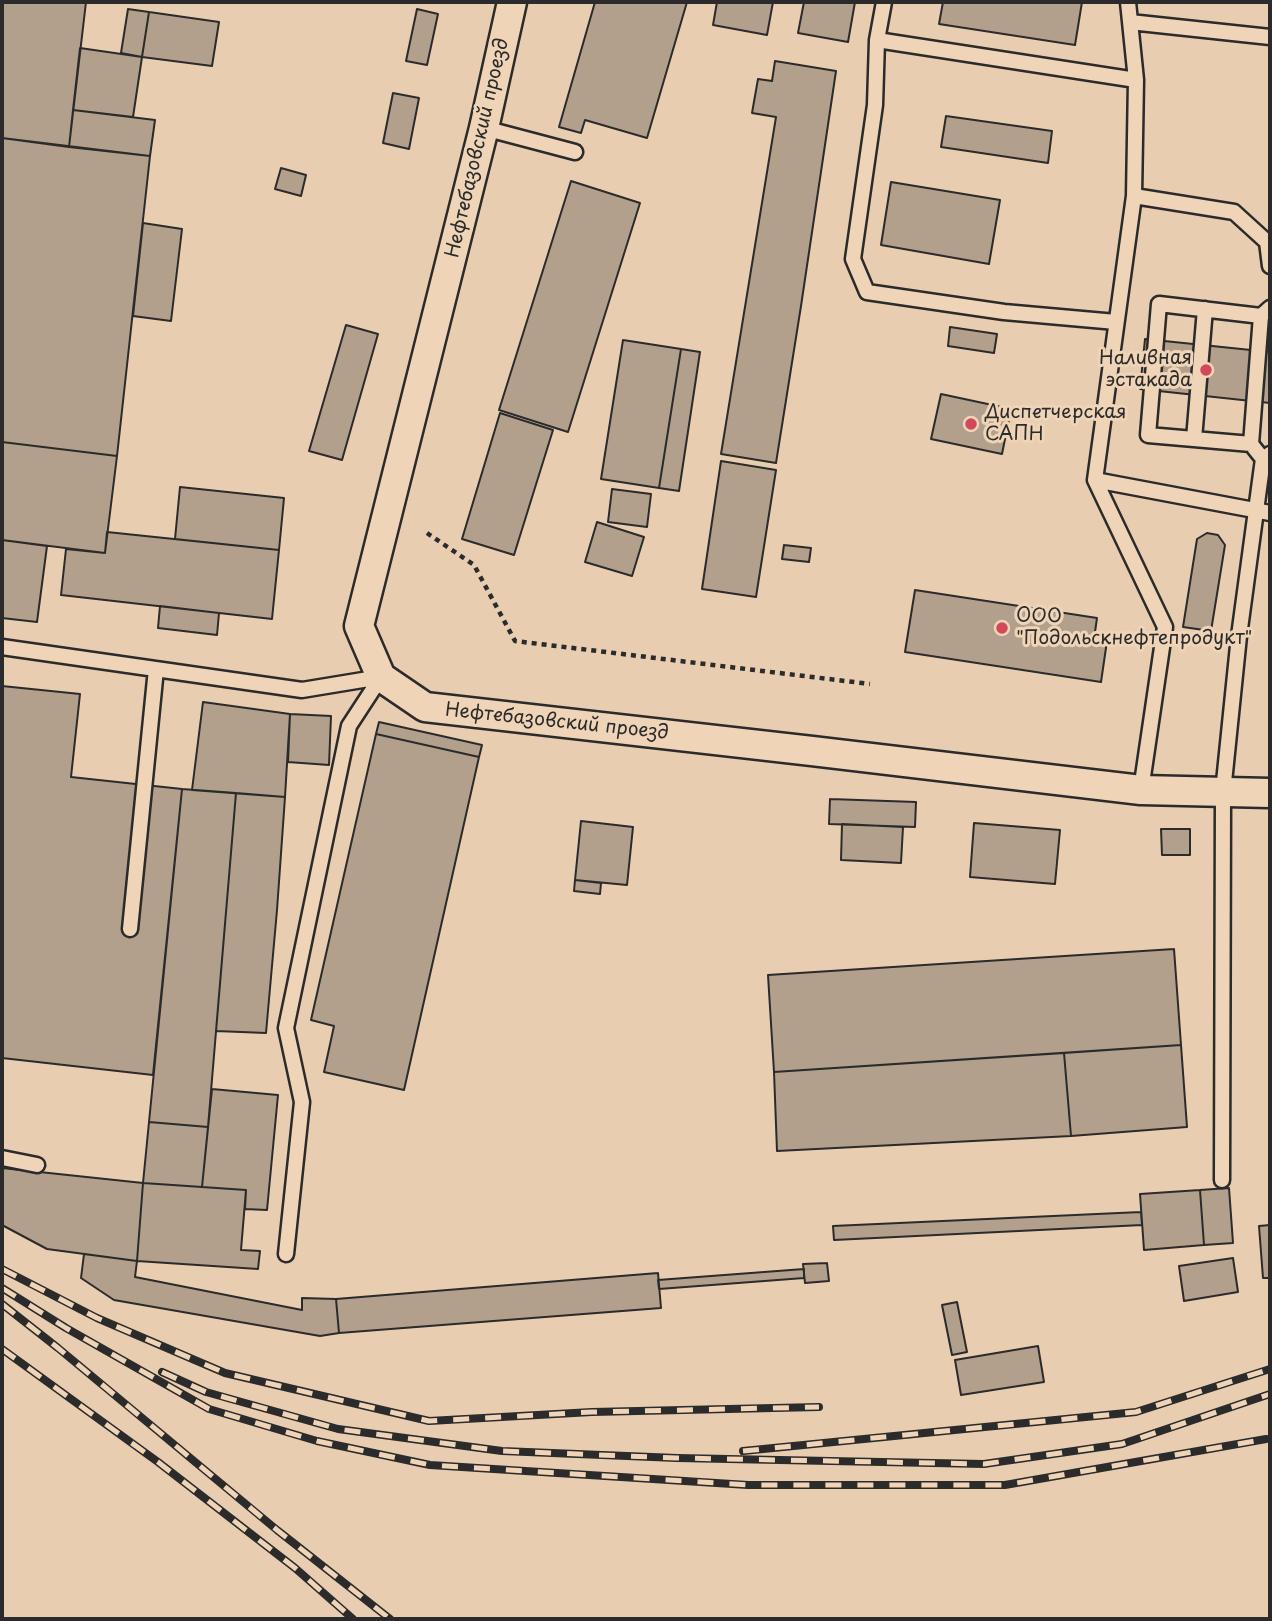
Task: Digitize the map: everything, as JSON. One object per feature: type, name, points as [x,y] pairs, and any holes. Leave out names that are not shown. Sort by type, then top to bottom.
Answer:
[{"type":"street","name":"Нефтебазовский проезд","points":[[512,2],[484,128],[359,626],[381,677],[425,707],[1141,790],[1270,793]]},
{"type":"lane","points":[[884,2],[877,40],[875,105],[853,259],[867,292],[1004,312],[1116,322]]},
{"type":"lane","points":[[1128,2],[1136,80],[1134,196],[1095,480],[1166,627],[1141,790]]},
{"type":"lane","points":[[1130,22],[1270,37]]},
{"type":"lane","points":[[877,40],[1136,80]]},
{"type":"lane","points":[[484,128],[575,152]]},
{"type":"lane","points":[[1134,196],[1234,212],[1267,242],[1270,267]]},
{"type":"lane","points":[[1222,1181],[1223,792],[1239,636],[1264,512],[1267,456],[1251,444],[1148,435],[1159,304],[1266,312],[1251,444]]},
{"type":"lane","points":[[1194,439],[1205,309]]},
{"type":"lane","points":[[1095,480],[1264,512]]},
{"type":"lane","points":[[2,647],[302,690],[381,677]]},
{"type":"lane","points":[[131,929],[156,669]]},
{"type":"lane","points":[[286,1254],[302,1102],[286,1028],[348,726],[381,677]]},
{"type":"lane","points":[[2,1158],[37,1164]]},
{"type":"path","points":[[427,533],[474,565],[515,641],[870,684]]},
{"type":"building","points":[[2,2],[86,2],[69,147],[2,138]]},
{"type":"building","points":[[595,2],[687,2],[647,138],[585,120],[581,133],[559,127]]},
{"type":"building","points":[[717,2],[773,2],[767,35],[713,25]]},
{"type":"building","points":[[804,2],[855,2],[848,42],[798,33]]},
{"type":"building","points":[[943,2],[1082,2],[1075,45],[939,24]]},
{"type":"building","points":[[128,9],[149,12],[142,57],[121,53]]},
{"type":"building","points":[[417,9],[438,14],[427,65],[406,61]]},
{"type":"building","points":[[149,12],[219,22],[212,66],[142,57]]},
{"type":"building","points":[[80,48],[142,57],[133,117],[73,110]]},
{"type":"building","points":[[775,61],[836,71],[776,463],[721,454],[776,117],[752,113],[758,79],[772,81]]},
{"type":"building","points":[[393,93],[419,98],[409,149],[383,143]]},
{"type":"building","points":[[73,110],[155,120],[150,156],[69,147]]},
{"type":"building","points":[[946,116],[1052,131],[1048,163],[941,147]]},
{"type":"building","points":[[2,138],[150,156],[117,456],[2,442]]},
{"type":"building","points":[[281,168],[306,175],[301,196],[275,189]]},
{"type":"building","points":[[571,181],[640,203],[568,432],[499,410]]},
{"type":"building","points":[[891,182],[1000,200],[989,264],[881,245]]},
{"type":"building","points":[[143,223],[182,229],[171,321],[133,316]]},
{"type":"building","points":[[346,325],[378,334],[342,460],[309,451]]},
{"type":"building","points":[[950,327],[997,334],[994,353],[948,346]]},
{"type":"building","name":"Наливная эстакада","points":[[1145,339],[1270,352],[1270,403],[1140,389]]},
{"type":"building","points":[[623,340],[681,349],[659,488],[601,479]]},
{"type":"building","points":[[681,349],[700,352],[679,491],[659,488]]},
{"type":"building","name":"Диспетчерская САПН","points":[[941,394],[1011,409],[1002,454],[931,439]]},
{"type":"building","points":[[500,413],[553,430],[514,555],[462,539]]},
{"type":"building","points":[[2,442],[117,456],[105,553],[2,540]]},
{"type":"building","points":[[721,461],[776,470],[756,597],[702,589]]},
{"type":"building","points":[[180,487],[284,498],[279,550],[175,539]]},
{"type":"building","points":[[612,489],[651,494],[647,527],[608,522]]},
{"type":"building","points":[[597,522],[644,537],[632,576],[585,562]]},
{"type":"building","points":[[107,532],[279,550],[272,619],[61,595],[66,549],[105,553]]},
{"type":"building","points":[[1207,533],[1218,535],[1225,545],[1211,631],[1183,627],[1197,539]]},
{"type":"building","points":[[2,540],[47,546],[37,622],[2,618]]},
{"type":"building","points":[[784,545],[811,548],[809,562],[782,559]]},
{"type":"building","name":"ООО \"Подольскнефтепродукт\"","points":[[915,590],[1097,618],[1094,639],[1107,641],[1101,682],[905,652]]},
{"type":"building","points":[[160,606],[219,613],[217,635],[158,628]]},
{"type":"building","points":[[2,686],[80,694],[71,777],[182,789],[153,1075],[2,1058]]},
{"type":"building","points":[[203,702],[290,714],[285,797],[192,790]]},
{"type":"building","points":[[290,714],[331,716],[329,765],[288,762]]},
{"type":"building","points":[[379,722],[482,745],[479,757],[376,734]]},
{"type":"building","points":[[376,734],[479,757],[404,1090],[324,1072],[334,1026],[311,1020]]},
{"type":"building","points":[[182,789],[236,793],[208,1127],[149,1122]]},
{"type":"building","points":[[236,793],[285,797],[266,1033],[216,1031]]},
{"type":"building","points":[[830,799],[916,802],[915,827],[829,824]]},
{"type":"building","points":[[581,821],[633,827],[627,885],[575,880]]},
{"type":"building","points":[[974,823],[1060,830],[1055,884],[970,877]]},
{"type":"building","points":[[842,824],[903,827],[901,863],[841,860]]},
{"type":"building","points":[[1161,829],[1190,829],[1190,855],[1162,855]]},
{"type":"building","points":[[575,880],[601,883],[600,894],[574,891]]},
{"type":"building","points":[[1174,949],[1181,1045],[774,1072],[768,975]]},
{"type":"building","points":[[1181,1045],[1187,1127],[1071,1136],[1064,1053]]},
{"type":"building","points":[[1064,1053],[1071,1136],[777,1151],[774,1072]]},
{"type":"building","points":[[212,1089],[278,1095],[267,1210],[245,1209],[246,1190],[202,1187]]},
{"type":"building","points":[[149,1122],[208,1127],[202,1187],[143,1183]]},
{"type":"building","points":[[2,1168],[143,1183],[137,1261],[47,1249],[2,1225]]},
{"type":"building","points":[[143,1183],[246,1190],[241,1250],[260,1251],[258,1269],[137,1261]]},
{"type":"building","points":[[1229,1188],[1233,1243],[1204,1245],[1200,1190]]},
{"type":"building","points":[[1200,1190],[1204,1245],[1144,1250],[1140,1194]]},
{"type":"building","points":[[1141,1212],[1142,1225],[834,1240],[833,1226]]},
{"type":"building","points":[[1270,1225],[1270,1278],[1263,1278],[1259,1226]]},
{"type":"building","points":[[84,1254],[137,1261],[135,1277],[302,1310],[302,1298],[336,1299],[339,1333],[320,1336],[114,1300],[81,1278]]},
{"type":"building","points":[[1233,1258],[1238,1292],[1184,1301],[1179,1266]]},
{"type":"building","points":[[827,1263],[829,1281],[805,1283],[803,1264]]},
{"type":"building","points":[[804,1269],[804,1278],[659,1289],[658,1280]]},
{"type":"building","points":[[658,1273],[661,1308],[339,1333],[336,1299]]},
{"type":"building","points":[[957,1302],[967,1352],[952,1355],[942,1305]]},
{"type":"building","points":[[1038,1346],[1044,1382],[961,1395],[955,1360]]},
{"type":"railway","points":[[2,1269],[97,1318],[225,1373],[429,1421],[592,1412],[819,1407]]},
{"type":"railway","points":[[2,1288],[66,1328],[209,1409],[317,1441],[430,1465],[748,1485],[1005,1485],[1266,1439]]},
{"type":"railway","points":[[2,1304],[277,1530],[390,1619]]},
{"type":"railway","points":[[2,1349],[158,1462],[295,1568],[353,1619]]},
{"type":"railway","points":[[743,1451],[1136,1412],[1270,1369]]},
{"type":"railway","points":[[162,1372],[206,1392],[338,1429],[502,1451],[677,1458],[984,1464],[1122,1444],[1270,1394]]},
{"type":"place","name":"Наливная эстакада","points":[[1206,370]]},
{"type":"place","name":"Диспетчерская САПН","points":[[971,424]]},
{"type":"place","name":"ООО \"Подольскнефтепродукт\"","points":[[1002,628]]}]
